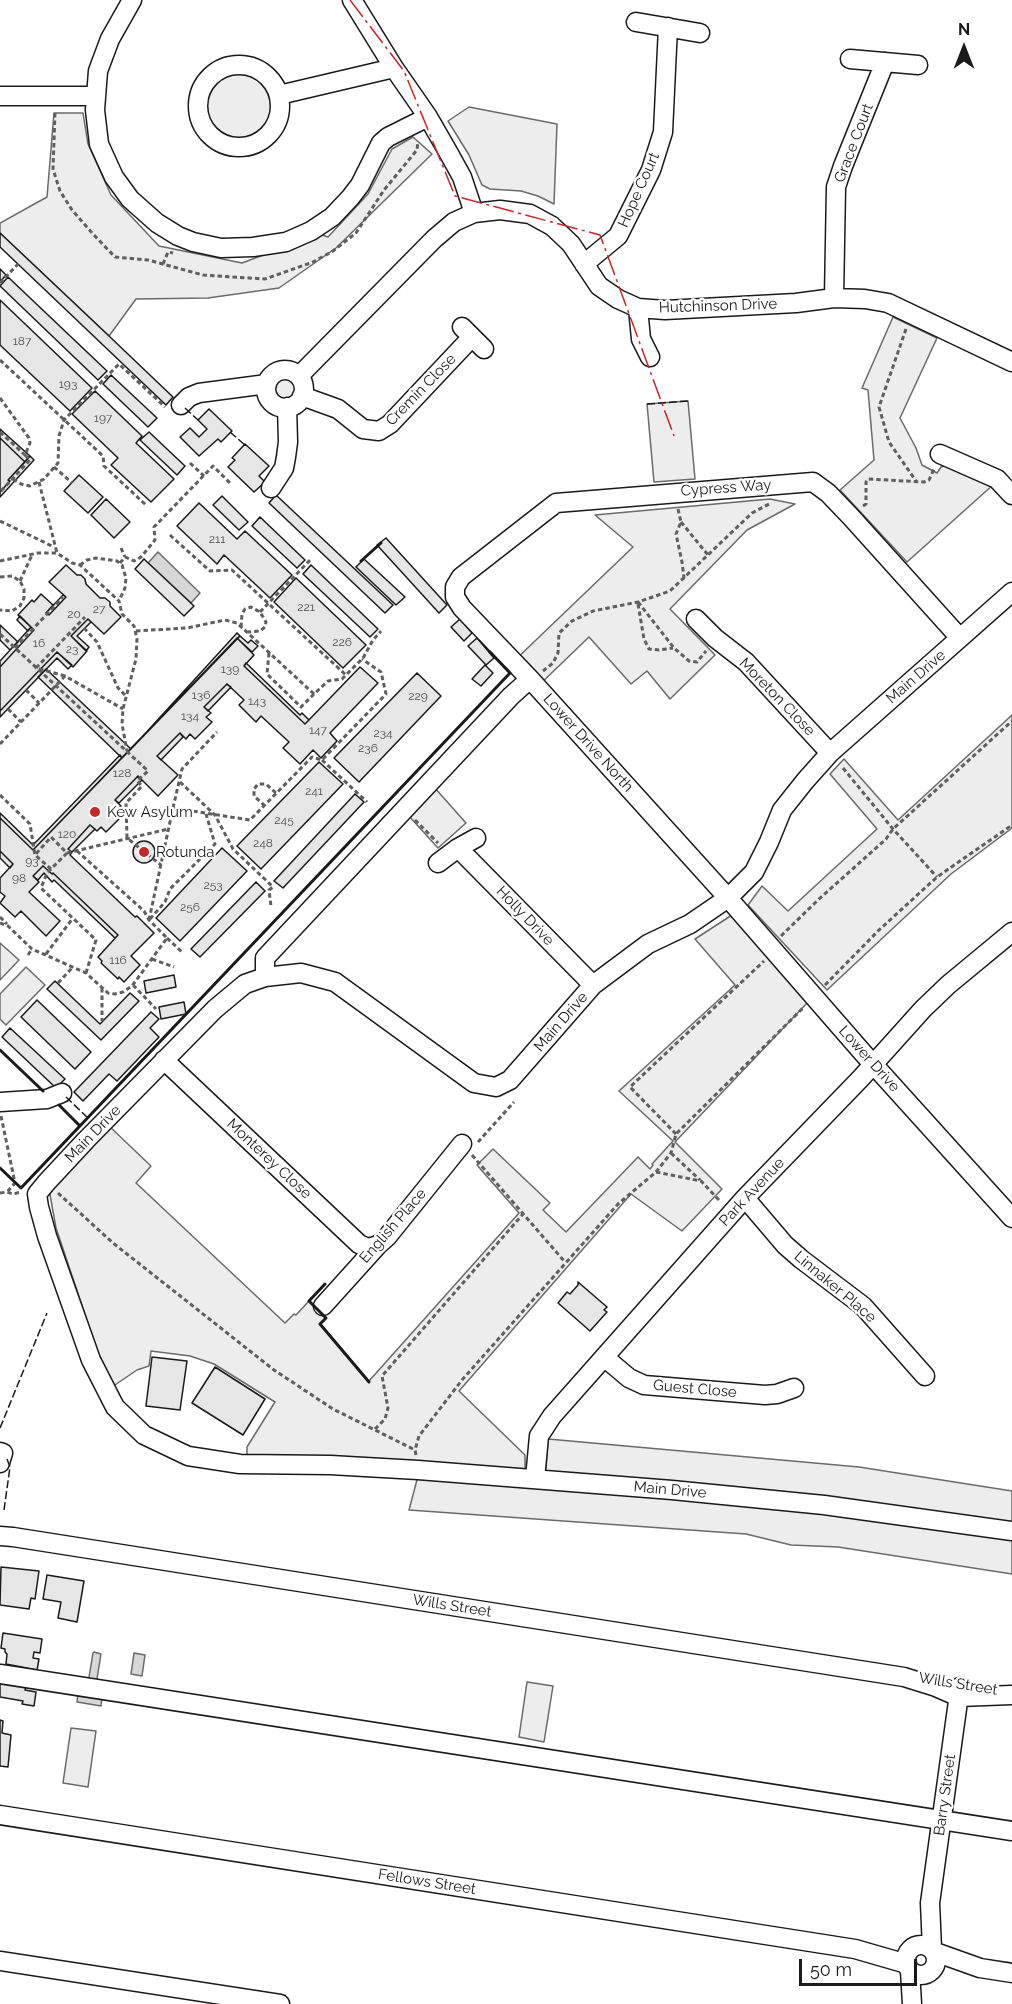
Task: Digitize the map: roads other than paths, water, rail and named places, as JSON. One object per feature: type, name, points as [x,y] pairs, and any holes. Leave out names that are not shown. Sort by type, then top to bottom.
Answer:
[{"type":"street","points":[[132,0],[106,49],[98,71],[95,96],[97,133],[103,155],[114,177],[130,199],[157,223],[193,242],[221,248],[253,247],[299,237],[323,224],[342,208],[360,185],[381,143],[388,137],[428,117]]},
{"type":"street","points":[[352,0],[394,68],[428,117],[462,177],[474,213]]},
{"type":"street","points":[[636,22],[700,33]]},
{"type":"street","name":"Hope Court","points":[[584,264],[618,236],[651,170],[663,132],[668,27]]},
{"type":"street","points":[[850,59],[918,66]]},
{"type":"street","name":"Grace Court","points":[[834,298],[836,187],[885,62]]},
{"type":"street","points":[[237,65],[259,70],[273,82],[279,95],[279,115],[272,129],[262,139],[249,145],[232,146],[218,140],[208,132],[201,120],[199,106],[202,90],[209,79],[224,68],[237,65]]},
{"type":"street","points":[[279,95],[394,68]]},
{"type":"street","points":[[0,96],[95,96]]},
{"type":"street","name":"Hutchinson Drive","points":[[299,376],[434,238],[454,222],[474,213],[500,210],[530,214],[552,226],[571,244],[599,285],[618,299],[638,308],[664,310],[796,303],[834,298],[865,299],[888,303],[1012,362]]},
{"type":"street","points":[[638,308],[641,339],[650,357]]},
{"type":"street","name":"Cremin Close","points":[[303,396],[338,409],[363,429],[379,431],[390,424],[473,338]]},
{"type":"street","points":[[284,370],[292,372],[299,376],[304,386],[303,396],[296,404],[280,407],[272,402],[267,393],[267,384],[272,375],[284,370]]},
{"type":"street","points":[[177,403],[205,392],[267,384]]},
{"type":"street","points":[[271,488],[284,468],[288,442],[287,407]]},
{"type":"street","points":[[940,454],[997,479],[1012,495]]},
{"type":"street","name":"Cypress Way","points":[[455,587],[461,577],[556,503],[813,482],[828,493],[851,517],[960,638]]},
{"type":"street","name":"Lower Drive North","points":[[455,587],[455,597],[462,608],[530,679],[728,898]]},
{"type":"street","name":"Main Drive","points":[[1012,592],[830,753],[782,810],[754,872],[728,898],[690,924],[648,944],[592,985],[511,1079],[496,1087],[474,1083],[335,982],[301,973],[265,977],[245,984],[229,997],[164,1060],[37,1194],[46,1236],[92,1360],[115,1407],[144,1435],[188,1456],[240,1464],[330,1465],[535,1479],[824,1505],[1012,1531]]},
{"type":"street","name":"Moreton Close","points":[[696,619],[715,638],[746,662],[830,753]]},
{"type":"street","points":[[265,977],[265,958],[511,696],[530,679]]},
{"type":"street","name":"Holly Drive","points":[[476,838],[449,855],[592,985]]},
{"type":"street","name":"Lower Drive","points":[[728,898],[1012,1218]]},
{"type":"street","name":"Park Avenue","points":[[535,1479],[541,1431],[552,1416],[745,1198],[923,1009],[1012,932]]},
{"type":"street","name":"Monterey Close","points":[[164,1060],[359,1244],[368,1248],[378,1245]]},
{"type":"street","points":[[0,1102],[47,1100],[62,1094]]},
{"type":"street","name":"English Place","points":[[323,1306],[466,1148]]},
{"type":"street","name":"Linnaker Place","points":[[745,1198],[785,1245],[864,1306],[925,1376]]},
{"type":"street","name":"Guest Close","points":[[604,1357],[628,1378],[644,1385],[765,1395],[777,1394],[794,1388]]},
{"type":"street","points":[[0,1452],[3,1454],[0,1463]]},
{"type":"street","name":"Wills Street","points":[[0,1536],[904,1677],[934,1678],[959,1692],[980,1685],[1012,1695]]},
{"type":"street","points":[[0,1674],[1012,1831]]},
{"type":"street","name":"Barry Street","points":[[914,2004],[959,1692]]},
{"type":"street","name":"Fellows Street","points":[[0,1815],[1012,1973]]},
{"type":"street","points":[[0,1961],[279,2004]]},
{"type":"place","name":"Kew Asylum","points":[[95,812]]},
{"type":"place","name":"Rotunda","points":[[144,852]]}]
